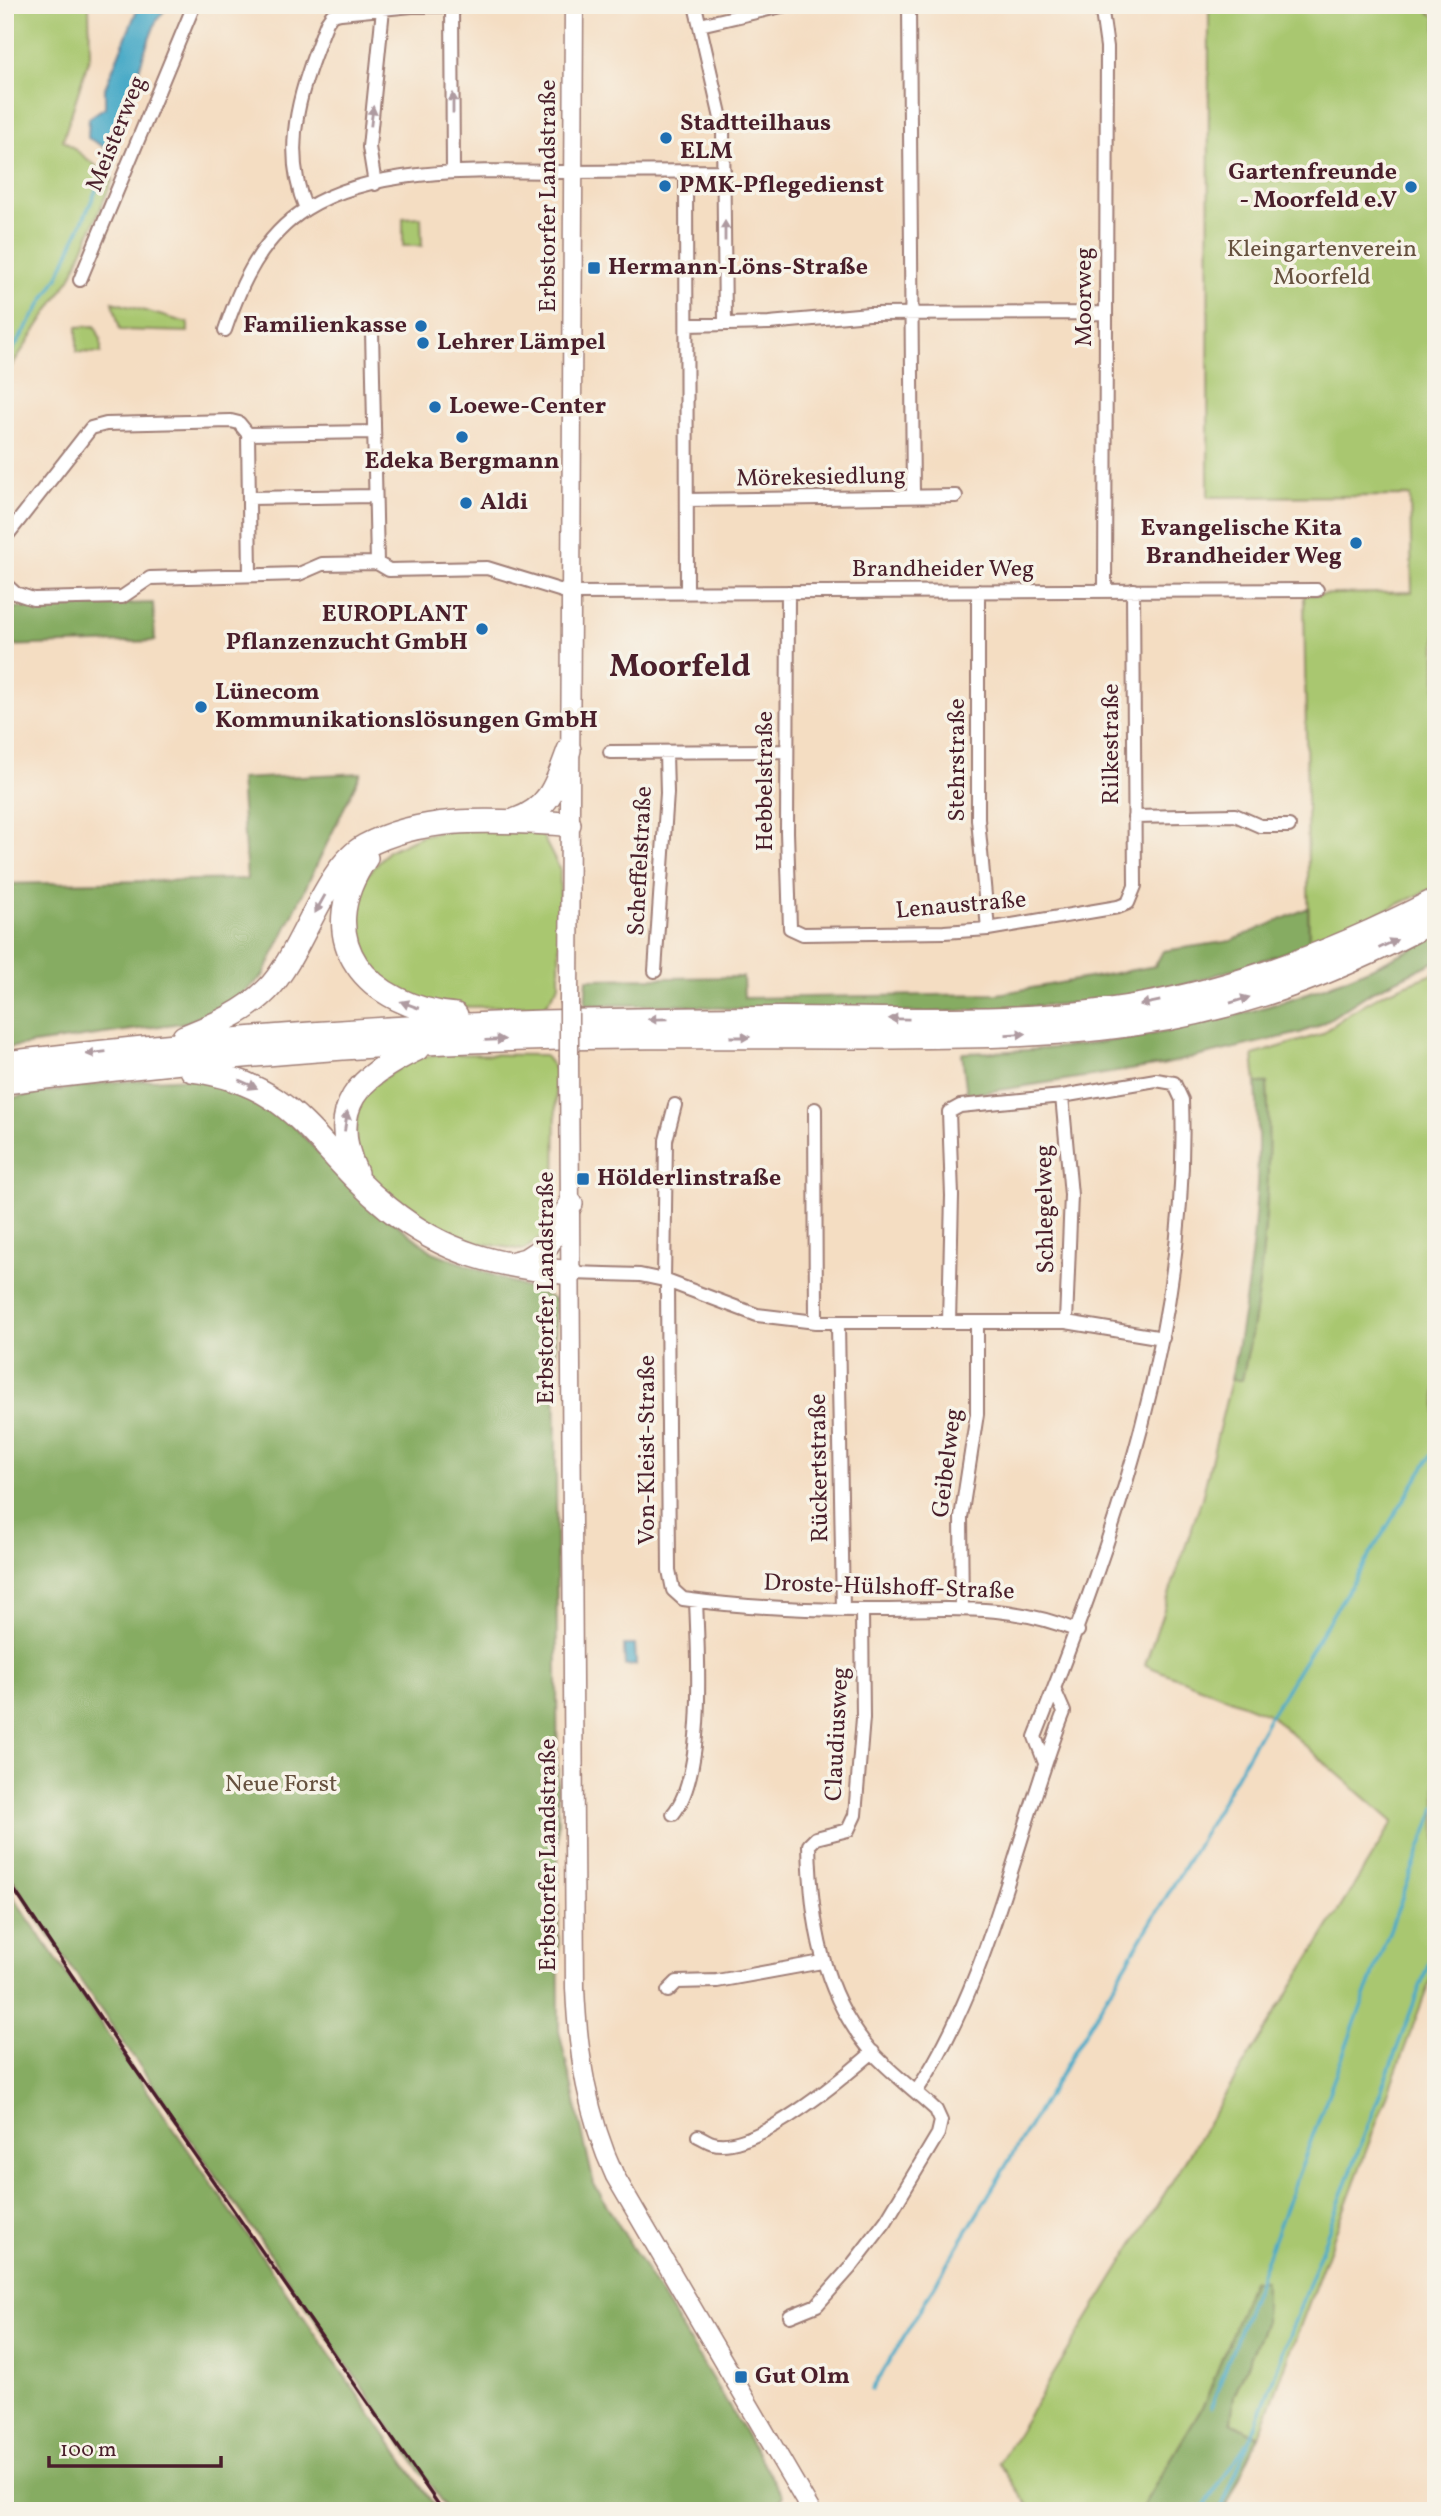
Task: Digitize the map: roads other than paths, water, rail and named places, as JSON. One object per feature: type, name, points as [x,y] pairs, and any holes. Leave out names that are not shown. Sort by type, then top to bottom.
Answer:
[{"type":"highway","points":[[510,822],[529,816],[547,802],[569,750]]},
{"type":"highway","points":[[163,1045],[226,1020],[248,1007],[268,989],[286,965],[347,862],[363,847],[419,825],[510,822],[569,824]]},
{"type":"highway","points":[[382,839],[365,859],[345,897],[343,922],[346,943],[355,964],[368,981],[385,995],[406,1005],[432,1013],[498,1020],[499,1023]]},
{"type":"highway","points":[[5,1063],[163,1045],[499,1023],[727,1018],[944,1020],[1087,1013],[1140,1006],[1234,984],[1344,944],[1436,900]]},
{"type":"highway","points":[[5,1082],[164,1062],[500,1040],[984,1036],[1142,1023],[1203,1011],[1283,986],[1361,956],[1436,919]]},
{"type":"highway","points":[[362,1185],[346,1151],[344,1126],[349,1101],[363,1081],[379,1069],[427,1044]]},
{"type":"highway","points":[[108,1069],[191,1069],[242,1081],[286,1106],[387,1208],[428,1236],[452,1249],[504,1266],[572,1273]]},
{"type":"highway","points":[[504,1266],[526,1260],[546,1247],[571,1204]]},
{"type":"street","name":"Meisterweg","points":[[80,280],[194,5]]},
{"type":"street","name":"Erbstorfer Landstraße","points":[[574,5],[569,593],[569,1057],[577,2032],[589,2105],[615,2176],[811,2511]]},
{"type":"street","points":[[695,5],[723,127],[725,324]]},
{"type":"street","points":[[700,24],[786,5]]},
{"type":"street","points":[[909,5],[913,497]]},
{"type":"street","name":"Moorweg","points":[[1101,5],[1107,47],[1105,590]]},
{"type":"street","points":[[306,209],[295,173],[294,129],[322,34],[332,15],[383,9],[452,6],[453,172]]},
{"type":"street","points":[[374,184],[369,147],[383,9]]},
{"type":"street","points":[[686,171],[687,592]]},
{"type":"street","points":[[225,330],[251,266],[271,239],[306,209],[340,193],[374,184],[453,172],[724,171]]},
{"type":"street","points":[[687,325],[911,314],[1106,313]]},
{"type":"street","points":[[372,331],[377,563]]},
{"type":"street","points":[[5,538],[91,428],[106,424],[231,421],[239,423],[248,434],[250,574]]},
{"type":"street","points":[[248,434],[374,432]]},
{"type":"street","points":[[249,498],[375,496]]},
{"type":"street","name":"Mörekesiedlung","points":[[687,500],[956,496]]},
{"type":"street","name":"Brandheider Weg","points":[[10,588],[33,599],[122,597],[150,578],[299,573],[322,564],[377,563],[389,570],[495,569],[569,593],[1317,590]]},
{"type":"street","name":"Rilkestraße","points":[[1133,590],[1133,897]]},
{"type":"street","name":"Stehrstraße","points":[[978,591],[978,819],[988,929]]},
{"type":"street","name":"Hebbelstraße","points":[[788,592],[790,928]]},
{"type":"street","name":"Scheffelstraße","points":[[610,752],[787,751]]},
{"type":"street","name":"Scheffelstraße","points":[[655,971],[667,793],[666,752]]},
{"type":"street","points":[[1134,817],[1235,815],[1260,826],[1289,826]]},
{"type":"street","name":"Lenaustraße","points":[[790,928],[803,934],[988,929],[1118,908],[1133,897]]},
{"type":"street","points":[[916,2092],[934,2065],[980,1962],[1045,1763],[1035,1737],[1078,1630],[1124,1496],[1163,1338],[1181,1217],[1182,1100],[1174,1083],[1156,1080],[1062,1096],[960,1106],[949,1112],[952,1195],[949,1322]]},
{"type":"street","name":"Schlegelweg","points":[[1062,1096],[1071,1195],[1066,1322]]},
{"type":"street","points":[[665,1281],[666,1140],[675,1105]]},
{"type":"street","points":[[815,1109],[816,1322]]},
{"type":"street","points":[[572,1273],[640,1275],[665,1281],[757,1315],[838,1325],[1066,1322],[1163,1338]]},
{"type":"street","name":"Von-Kleist-Straße","points":[[665,1281],[669,1570],[673,1590],[684,1599],[696,1601]]},
{"type":"street","name":"Geibelweg","points":[[962,1609],[961,1518],[977,1415],[977,1322]]},
{"type":"street","name":"Rückertstraße","points":[[838,1325],[843,1610]]},
{"type":"street","points":[[673,1814],[681,1804],[691,1772],[696,1732],[696,1601]]},
{"type":"street","name":"Droste-Hülshoff-Straße","points":[[696,1601],[862,1611],[962,1609],[1024,1612],[1078,1630]]},
{"type":"street","name":"Claudiusweg","points":[[790,2316],[817,2305],[849,2269],[886,2221],[938,2134],[941,2121],[936,2110],[873,2052],[845,2014],[822,1962],[811,1902],[809,1845],[816,1838],[848,1830],[855,1815],[863,1718],[862,1611]]},
{"type":"street","points":[[668,1991],[677,1982],[717,1981],[822,1962]]},
{"type":"street","points":[[698,2136],[715,2144],[731,2143],[753,2134],[818,2099],[873,2052]]},
{"type":"water","points":[[139,5],[168,5],[156,22],[145,50],[118,138],[106,148],[88,138],[89,118],[105,107],[105,88]]},
{"type":"water","points":[[624,1645],[635,1645],[636,1665],[625,1666]]},
{"type":"waterway","points":[[5,362],[58,277],[106,168],[106,148]]},
{"type":"waterway","points":[[872,2390],[1199,1842],[1268,1719],[1436,1448]]},
{"type":"waterway","points":[[1211,2407],[1436,1807]]},
{"type":"waterway","points":[[1220,2511],[1252,2435],[1436,1944]]},
{"type":"waterway","points":[[1201,2511],[1247,2443]]},
{"type":"railway","points":[[1430,5],[1436,9]]},
{"type":"railway","points":[[5,1876],[126,2056],[443,2511]]},
{"type":"place","name":"Stadtteilhaus ELM","points":[[666,138]]},
{"type":"place","name":"PMK-Pflegedienst","points":[[665,186]]},
{"type":"place","name":"Gartenfreunde - Moorfeld e.V","points":[[1411,187]]},
{"type":"place","name":"Hermann-Löns-Straße","points":[[594,268]]},
{"type":"place","name":"Familienkasse","points":[[421,326]]},
{"type":"place","name":"Lehrer Lämpel","points":[[423,343]]},
{"type":"place","name":"Loewe-Center","points":[[435,407]]},
{"type":"place","name":"Edeka Bergmann","points":[[462,437]]},
{"type":"place","name":"Aldi","points":[[466,503]]},
{"type":"place","name":"Evangelische Kita Brandheider Weg","points":[[1356,543]]},
{"type":"place","name":"EUROPLANT Pflanzenzucht GmbH","points":[[482,629]]},
{"type":"place","name":"Lünecom Kommunikationslösungen GmbH","points":[[201,707]]},
{"type":"place","name":"Hölderlinstraße","points":[[583,1179]]},
{"type":"place","name":"Gut Olm","points":[[741,2377]]},
{"type":"district","name":"Moorfeld","points":[[680,668]]},
{"type":"park label","name":"Kleingartenverein Moorfeld","points":[[1322,264]]},
{"type":"park label","name":"Neue Forst","points":[[281,1785]]}]
